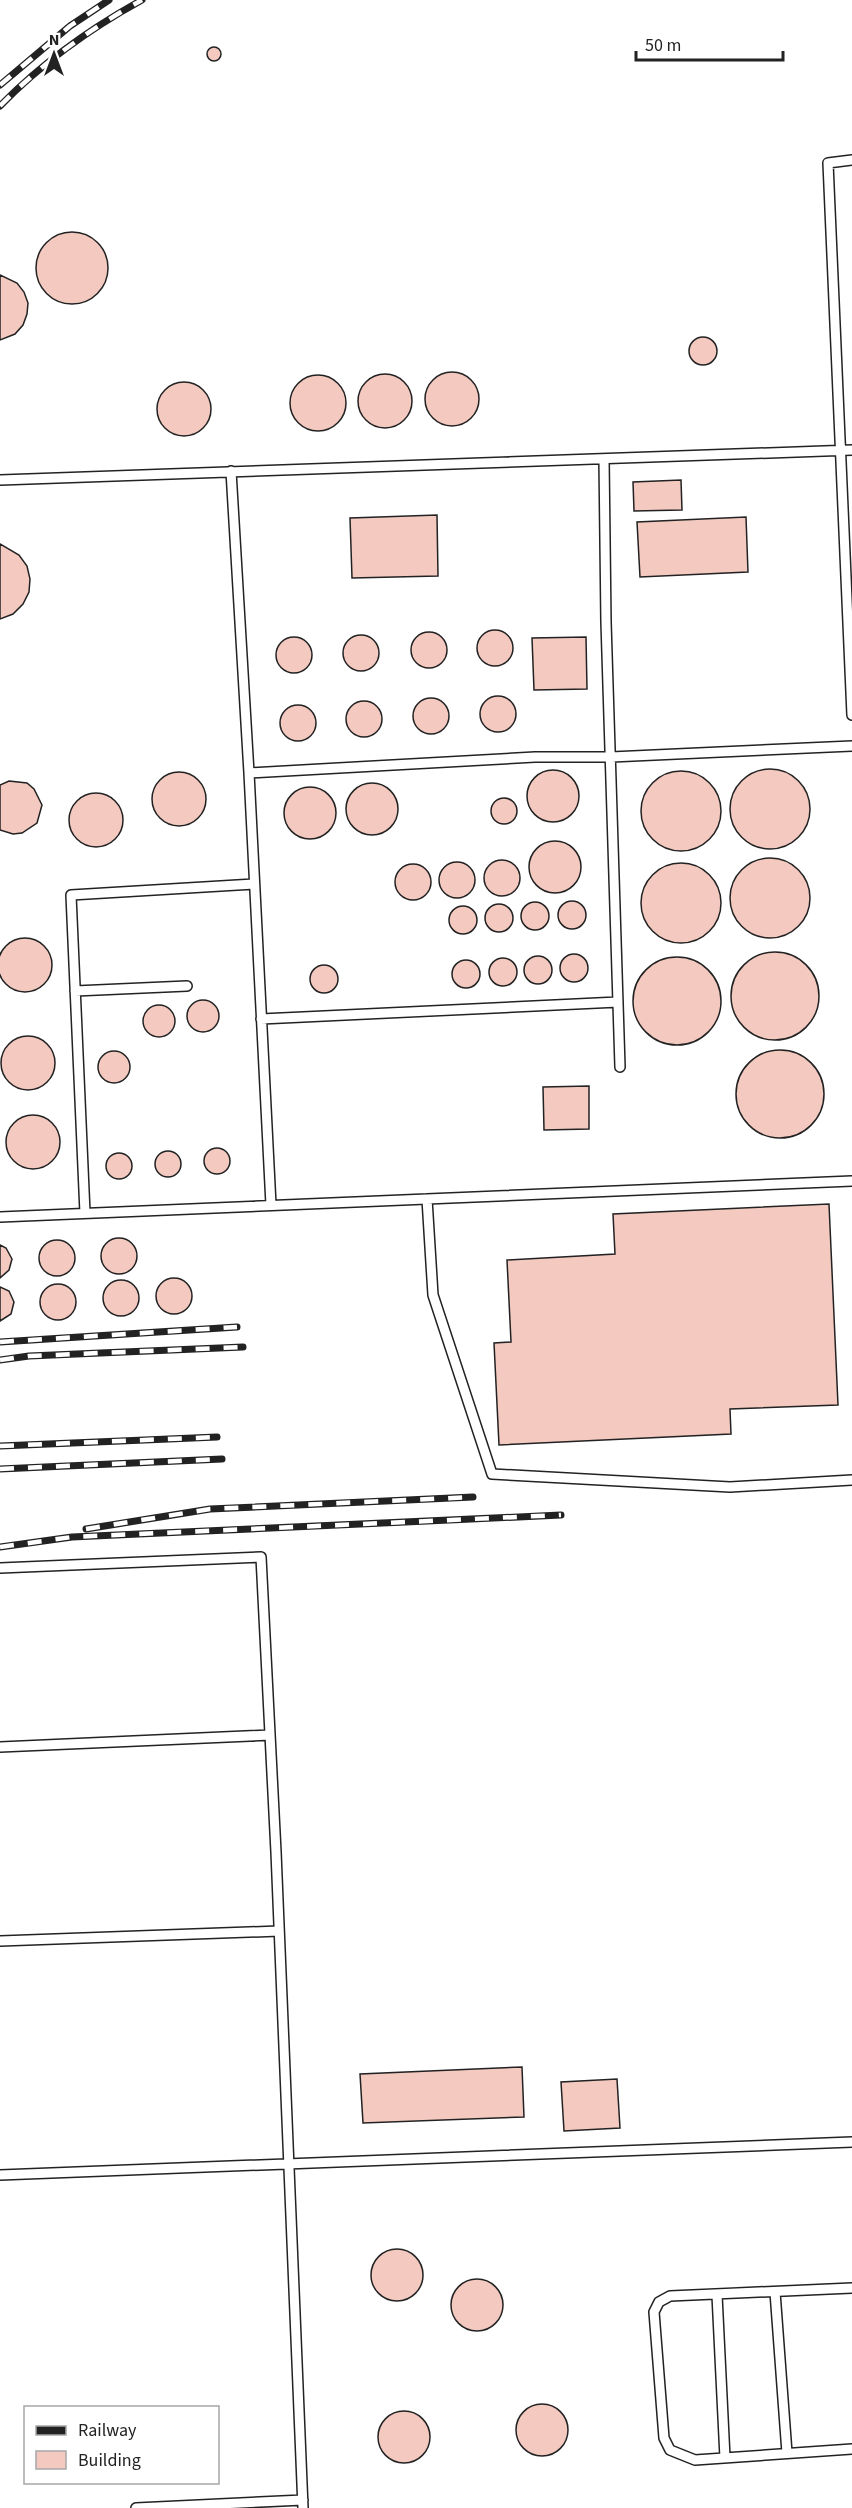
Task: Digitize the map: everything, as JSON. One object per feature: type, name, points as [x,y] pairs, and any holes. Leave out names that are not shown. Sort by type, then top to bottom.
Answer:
[{"type":"lane","points":[[852,160],[828,163],[852,715]]},
{"type":"lane","points":[[0,480],[852,450]]},
{"type":"lane","points":[[604,459],[610,758],[620,1067]]},
{"type":"lane","points":[[231,471],[271,1205]]},
{"type":"lane","points":[[249,773],[535,757],[610,758],[852,746]]},
{"type":"lane","points":[[85,1213],[71,895],[254,884]]},
{"type":"lane","points":[[75,991],[187,986]]},
{"type":"lane","points":[[261,1019],[618,1002]]},
{"type":"lane","points":[[0,1217],[852,1181]]},
{"type":"lane","points":[[427,1199],[433,1295],[492,1474],[730,1487],[852,1480]]},
{"type":"lane","points":[[0,1568],[261,1557],[303,2504],[136,2508]]},
{"type":"lane","points":[[0,1747],[270,1735]]},
{"type":"lane","points":[[0,1941],[279,1931]]},
{"type":"lane","points":[[0,2175],[852,2142]]},
{"type":"lane","points":[[852,2288],[717,2295],[670,2295],[659,2302],[654,2312],[664,2438],[670,2450],[695,2460],[852,2449]]},
{"type":"lane","points":[[775,2292],[787,2453]]},
{"type":"lane","points":[[717,2295],[725,2458]]},
{"type":"building","points":[[214,47],[219,49],[221,54],[219,59],[214,61],[209,59],[207,54],[209,49]]},
{"type":"building","points":[[72,232],[92,238],[102,248],[108,268],[102,288],[92,298],[72,304],[52,298],[42,288],[36,268],[42,248],[52,238]]},
{"type":"building","points":[[0,275],[17,283],[28,303],[23,325],[15,334],[0,340]]},
{"type":"building","points":[[703,337],[713,341],[717,351],[713,361],[703,365],[693,361],[689,351],[693,341]]},
{"type":"building","points":[[452,372],[462,374],[471,380],[477,389],[479,399],[477,409],[471,418],[462,424],[452,426],[442,424],[433,418],[427,409],[425,399],[427,389],[433,380],[442,374]]},
{"type":"building","points":[[380,374],[390,374],[400,378],[408,386],[412,401],[408,416],[400,424],[390,428],[380,428],[370,424],[362,416],[358,406],[358,396],[362,386],[370,378]]},
{"type":"building","points":[[318,375],[333,380],[341,388],[346,403],[341,418],[333,426],[318,431],[303,426],[295,418],[290,403],[295,388],[303,380]]},
{"type":"building","points":[[179,382],[189,382],[199,386],[207,394],[211,409],[207,424],[199,432],[189,436],[179,436],[169,432],[161,424],[157,414],[157,404],[161,394],[169,386]]},
{"type":"building","points":[[681,480],[682,510],[634,511],[633,482]]},
{"type":"building","points":[[437,515],[438,576],[352,578],[350,518]]},
{"type":"building","points":[[746,517],[748,572],[640,577],[637,522]]},
{"type":"building","points":[[0,544],[19,555],[27,566],[30,579],[29,592],[23,604],[13,614],[0,619]]},
{"type":"building","points":[[495,630],[508,635],[513,648],[508,661],[495,666],[482,661],[477,648],[482,635]]},
{"type":"building","points":[[429,632],[442,637],[447,650],[442,663],[429,668],[416,663],[411,650],[416,637]]},
{"type":"building","points":[[361,635],[374,640],[379,653],[374,666],[361,671],[348,666],[343,653],[348,640]]},
{"type":"building","points":[[294,637],[307,642],[312,655],[307,668],[294,673],[281,668],[276,655],[281,642]]},
{"type":"building","points":[[586,637],[587,689],[534,690],[532,638]]},
{"type":"building","points":[[498,696],[511,701],[516,714],[511,727],[498,732],[485,727],[480,714],[485,701]]},
{"type":"building","points":[[431,698],[444,703],[449,716],[444,729],[431,734],[418,729],[413,716],[418,703]]},
{"type":"building","points":[[364,701],[377,706],[382,719],[377,732],[364,737],[351,732],[346,719],[351,706]]},
{"type":"building","points":[[298,705],[311,710],[316,723],[311,736],[298,741],[285,736],[280,723],[285,710]]},
{"type":"building","points":[[770,769],[785,772],[798,781],[807,794],[810,809],[807,824],[798,837],[785,846],[770,849],[755,846],[742,837],[733,824],[730,809],[733,794],[742,781],[755,772]]},
{"type":"building","points":[[548,770],[558,770],[572,777],[579,796],[572,815],[558,822],[548,822],[538,818],[531,811],[527,801],[527,791],[531,781],[538,774]]},
{"type":"building","points":[[681,771],[696,774],[709,783],[718,796],[721,811],[718,826],[709,839],[696,848],[681,851],[666,848],[653,839],[644,826],[641,811],[644,796],[653,783],[666,774]]},
{"type":"building","points":[[179,772],[189,774],[198,780],[204,789],[206,799],[204,809],[198,818],[189,824],[179,826],[169,824],[160,818],[154,809],[152,799],[154,789],[160,780],[169,774]]},
{"type":"building","points":[[9,781],[27,783],[34,789],[42,805],[37,823],[22,833],[13,834],[0,830],[0,785]]},
{"type":"building","points":[[367,783],[377,783],[391,790],[398,809],[391,828],[377,835],[367,835],[357,831],[350,824],[346,814],[346,804],[350,794],[357,787]]},
{"type":"building","points":[[305,787],[315,787],[329,794],[336,813],[329,832],[315,839],[305,839],[295,835],[288,828],[284,818],[284,808],[288,798],[295,791]]},
{"type":"building","points":[[96,793],[106,795],[115,801],[121,810],[123,820],[121,830],[115,839],[106,845],[96,847],[86,845],[77,839],[71,830],[69,820],[71,810],[77,801],[86,795]]},
{"type":"building","points":[[504,798],[513,802],[517,811],[513,820],[504,824],[495,820],[491,811],[495,802]]},
{"type":"building","points":[[550,841],[560,841],[574,848],[581,867],[574,886],[560,893],[550,893],[540,889],[533,882],[529,872],[529,862],[533,852],[540,845]]},
{"type":"building","points":[[770,858],[785,861],[798,870],[807,883],[810,898],[807,913],[798,926],[785,935],[770,938],[755,935],[742,926],[733,913],[730,898],[733,883],[742,870],[755,861]]},
{"type":"building","points":[[502,860],[515,865],[520,878],[515,891],[502,896],[489,891],[484,878],[489,865]]},
{"type":"building","points":[[457,862],[470,867],[475,880],[470,893],[457,898],[444,893],[439,880],[444,867]]},
{"type":"building","points":[[681,863],[696,866],[709,875],[718,888],[721,903],[718,918],[709,931],[696,940],[681,943],[666,940],[653,931],[644,918],[641,903],[644,888],[653,875],[666,866]]},
{"type":"building","points":[[413,864],[426,869],[431,882],[426,895],[413,900],[400,895],[395,882],[400,869]]},
{"type":"building","points":[[572,901],[582,905],[586,915],[582,925],[572,929],[562,925],[558,915],[562,905]]},
{"type":"building","points":[[535,902],[545,906],[549,916],[545,926],[535,930],[525,926],[521,916],[525,906]]},
{"type":"building","points":[[499,904],[509,908],[513,918],[509,928],[499,932],[489,928],[485,918],[489,908]]},
{"type":"building","points":[[463,906],[473,910],[477,920],[473,930],[463,934],[453,930],[449,920],[453,910]]},
{"type":"building","points":[[25,938],[44,946],[51,960],[51,970],[44,984],[25,992],[6,984],[-1,970],[-1,960],[6,946]]},
{"type":"building","points":[[775,952],[800,959],[812,971],[819,996],[812,1021],[800,1033],[775,1040],[750,1033],[738,1021],[731,996],[738,971],[750,959]]},
{"type":"building","points":[[574,954],[584,958],[588,968],[584,978],[574,982],[564,978],[560,968],[564,958]]},
{"type":"building","points":[[538,956],[548,960],[552,970],[548,980],[538,984],[528,980],[524,970],[528,960]]},
{"type":"building","points":[[668,957],[686,957],[702,964],[714,976],[721,992],[721,1010],[714,1026],[702,1038],[686,1045],[668,1045],[652,1038],[640,1026],[633,1010],[633,992],[640,976],[652,964]]},
{"type":"building","points":[[503,958],[513,962],[517,972],[513,982],[503,986],[493,982],[489,972],[493,962]]},
{"type":"building","points":[[466,960],[476,964],[480,974],[476,984],[466,988],[456,984],[452,974],[456,964]]},
{"type":"building","points":[[324,965],[334,969],[338,979],[334,989],[324,993],[314,989],[310,979],[314,969]]},
{"type":"building","points":[[203,1000],[214,1005],[219,1016],[214,1027],[203,1032],[192,1027],[187,1016],[192,1005]]},
{"type":"building","points":[[159,1005],[170,1010],[175,1021],[170,1032],[159,1037],[148,1032],[143,1021],[148,1010]]},
{"type":"building","points":[[28,1036],[38,1038],[47,1044],[53,1053],[55,1063],[53,1073],[47,1082],[38,1088],[28,1090],[18,1088],[9,1082],[3,1073],[1,1063],[3,1053],[9,1044],[18,1038]]},
{"type":"building","points":[[780,1050],[805,1057],[817,1069],[824,1094],[817,1119],[805,1131],[780,1138],[755,1131],[743,1119],[736,1094],[743,1069],[755,1057]]},
{"type":"building","points":[[114,1051],[125,1056],[130,1067],[125,1078],[114,1083],[103,1078],[98,1067],[103,1056]]},
{"type":"building","points":[[589,1086],[589,1129],[544,1130],[543,1087]]},
{"type":"building","points":[[33,1115],[43,1117],[52,1123],[58,1132],[60,1142],[58,1152],[52,1161],[43,1167],[33,1169],[23,1167],[14,1161],[8,1152],[6,1142],[8,1132],[14,1123],[23,1117]]},
{"type":"building","points":[[217,1148],[226,1152],[230,1161],[226,1170],[217,1174],[208,1170],[204,1161],[208,1152]]},
{"type":"building","points":[[168,1151],[177,1155],[181,1164],[177,1173],[168,1177],[159,1173],[155,1164],[159,1155]]},
{"type":"building","points":[[119,1153],[128,1157],[132,1166],[128,1175],[119,1179],[110,1175],[106,1166],[110,1157]]},
{"type":"building","points":[[829,1204],[838,1405],[730,1409],[731,1434],[499,1445],[494,1343],[511,1342],[507,1260],[615,1254],[613,1214]]},
{"type":"building","points":[[119,1238],[132,1243],[137,1256],[132,1269],[119,1274],[106,1269],[101,1256],[106,1243]]},
{"type":"building","points":[[57,1240],[70,1245],[75,1258],[70,1271],[57,1276],[44,1271],[39,1258],[44,1245]]},
{"type":"building","points":[[0,1245],[6,1248],[12,1259],[9,1270],[0,1278]]},
{"type":"building","points":[[174,1278],[187,1283],[192,1296],[187,1309],[174,1314],[161,1309],[156,1296],[161,1283]]},
{"type":"building","points":[[121,1280],[134,1285],[139,1298],[134,1311],[121,1316],[108,1311],[103,1298],[108,1285]]},
{"type":"building","points":[[58,1284],[71,1289],[76,1302],[71,1315],[58,1320],[45,1315],[40,1302],[45,1289]]},
{"type":"building","points":[[0,1287],[9,1291],[14,1302],[11,1314],[0,1321]]},
{"type":"building","points":[[522,2067],[524,2117],[363,2123],[360,2074]]},
{"type":"building","points":[[617,2079],[620,2128],[564,2131],[561,2082]]},
{"type":"building","points":[[392,2249],[402,2249],[412,2253],[419,2260],[423,2275],[419,2290],[412,2297],[402,2301],[392,2301],[382,2297],[375,2290],[371,2280],[371,2270],[375,2260],[382,2253]]},
{"type":"building","points":[[472,2279],[482,2279],[492,2283],[499,2290],[503,2305],[499,2320],[492,2327],[482,2331],[472,2331],[462,2327],[455,2320],[451,2310],[451,2300],[455,2290],[462,2283]]},
{"type":"building","points":[[537,2404],[547,2404],[561,2411],[568,2430],[561,2449],[547,2456],[537,2456],[527,2452],[520,2445],[516,2435],[516,2425],[520,2415],[527,2408]]},
{"type":"building","points":[[399,2411],[409,2411],[419,2415],[426,2422],[430,2437],[426,2452],[419,2459],[409,2463],[399,2463],[389,2459],[382,2452],[378,2442],[378,2432],[382,2422],[389,2415]]},
{"type":"railway","points":[[0,85],[70,26],[109,0]]},
{"type":"railway","points":[[0,106],[67,48],[104,22],[142,0]]},
{"type":"railway","points":[[0,1342],[237,1327]]},
{"type":"railway","points":[[0,1360],[29,1356],[243,1347]]},
{"type":"railway","points":[[0,1446],[217,1437]]},
{"type":"railway","points":[[0,1469],[222,1459]]},
{"type":"railway","points":[[86,1529],[210,1509],[473,1497]]},
{"type":"railway","points":[[0,1547],[72,1537],[561,1515]]}]
